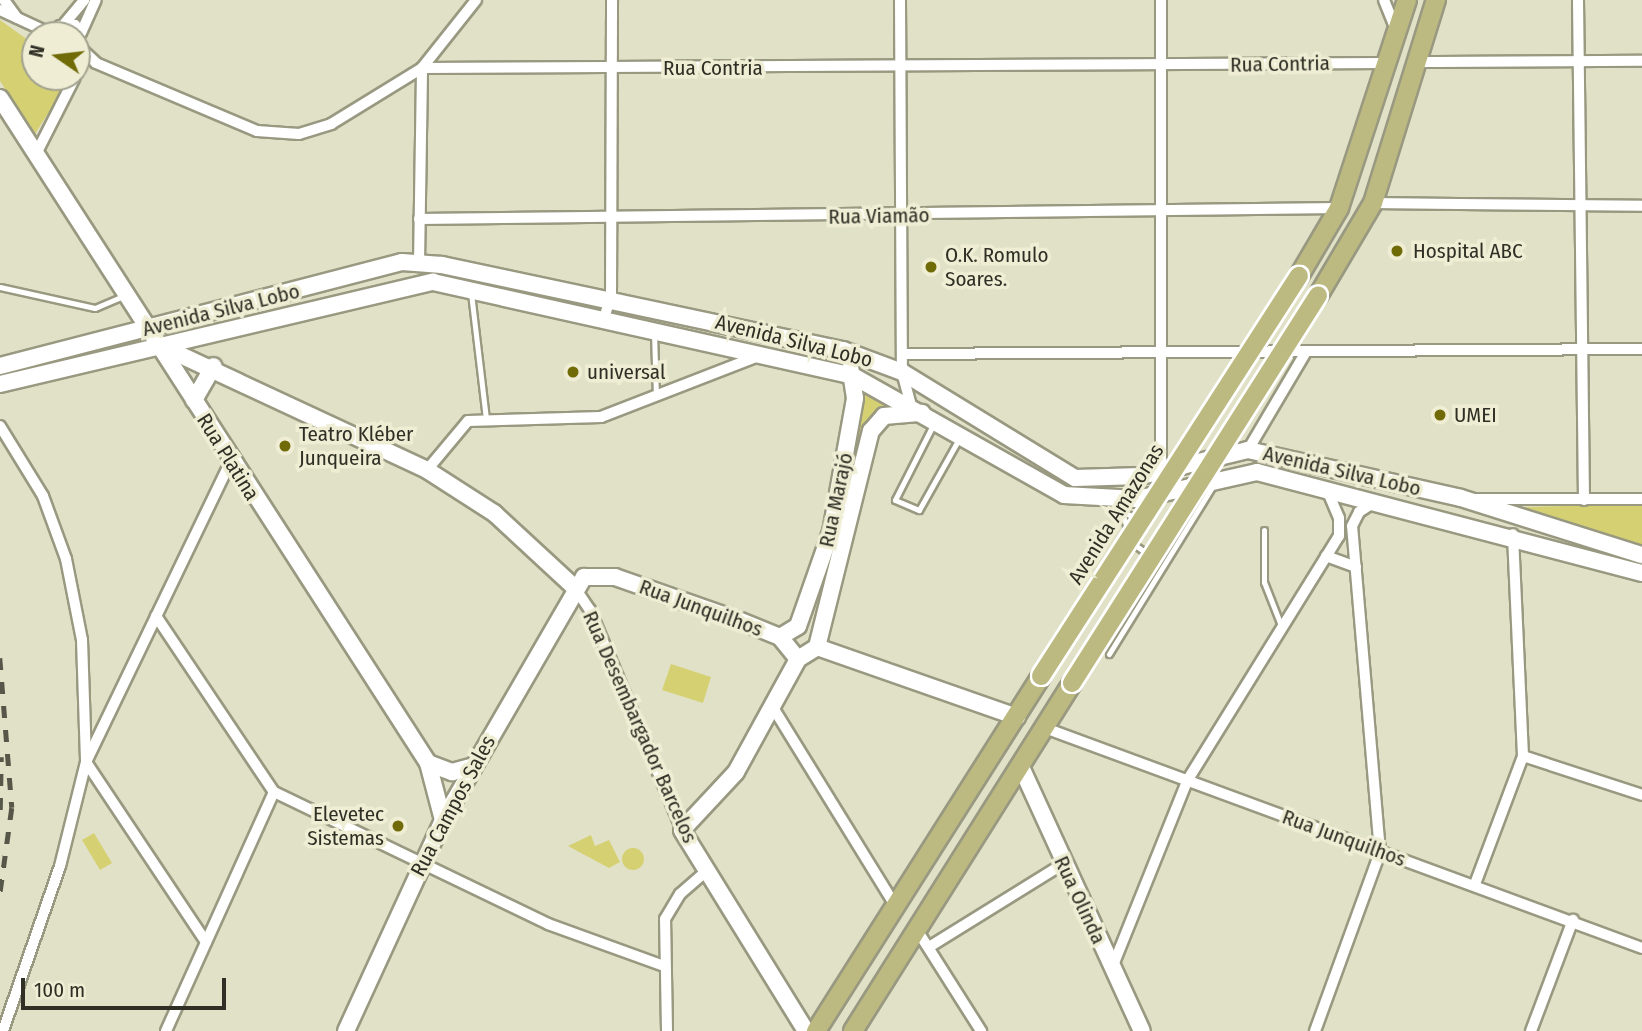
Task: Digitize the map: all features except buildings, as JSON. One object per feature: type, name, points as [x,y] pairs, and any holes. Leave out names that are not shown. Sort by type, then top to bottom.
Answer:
[{"type":"main road","name":"Avenida Amazonas","points":[[816,1031],[1339,208],[1407,0]]},
{"type":"main road","points":[[853,1031],[1318,296],[1373,203],[1419,62],[1436,0]]},
{"type":"street","points":[[5,0],[19,20]]},
{"type":"street","points":[[67,21],[84,0]]},
{"type":"street","points":[[87,21],[96,0]]},
{"type":"street","points":[[91,57],[96,63],[257,131],[299,134],[331,124],[422,68],[476,0]]},
{"type":"street","points":[[603,321],[611,297],[612,0]]},
{"type":"street","points":[[900,0],[902,372],[924,412]]},
{"type":"street","points":[[1161,0],[1161,471]]},
{"type":"street","points":[[1384,0],[1397,32]]},
{"type":"street","points":[[1578,0],[1577,206],[1584,500]]},
{"type":"street","points":[[0,10],[19,20]]},
{"type":"street","points":[[1419,62],[1642,61]]},
{"type":"street","name":"Rua Contria","points":[[422,68],[899,69],[1388,62]]},
{"type":"street","points":[[419,262],[422,68]]},
{"type":"street","points":[[36,154],[68,91]]},
{"type":"street","name":"Rua Platina","points":[[0,98],[194,400],[230,463],[428,763],[443,820]]},
{"type":"street","points":[[1373,203],[1642,206]]},
{"type":"street","name":"Rua Viamão","points":[[419,219],[612,220],[901,216],[1161,208],[1339,208]]},
{"type":"street","name":"Avenida Silva Lobo","points":[[0,366],[419,262],[611,297],[843,350],[902,372],[1075,478],[1161,471],[1248,450],[1461,498],[1642,555]]},
{"type":"street","name":"Avenida Silva Lobo","points":[[0,384],[411,283],[471,290],[730,352],[853,376],[924,412],[1064,495],[1137,499],[1257,472],[1513,534],[1642,573]]},
{"type":"street","points":[[194,400],[214,366],[208,334]]},
{"type":"street","name":"Rua Desembargador Barcelos","points":[[159,345],[214,366],[427,470],[494,513],[575,588],[682,830],[806,1031]]},
{"type":"street","points":[[902,354],[1642,349]]},
{"type":"street","name":"Rua Marajó","points":[[780,637],[804,615],[831,533],[855,398],[853,376],[843,350]]},
{"type":"street","points":[[730,352],[736,361],[730,370]]},
{"type":"street","points":[[1248,450],[1306,352]]},
{"type":"street","points":[[427,470],[459,428],[486,419],[601,417],[656,399],[756,357]]},
{"type":"street","name":"Rua Marajó","points":[[817,647],[866,468],[875,423],[899,412],[924,412]]},
{"type":"street","points":[[0,426],[43,496],[66,558],[82,640],[86,762],[206,942]]},
{"type":"street","points":[[3,1031],[60,866],[86,762],[230,463]]},
{"type":"street","points":[[831,533],[866,468]]},
{"type":"street","points":[[1112,968],[1187,780],[1339,536],[1339,518],[1326,488]]},
{"type":"street","points":[[1461,498],[1642,499]]},
{"type":"street","points":[[1315,1031],[1380,852],[1352,526],[1359,512],[1379,500]]},
{"type":"street","points":[[1475,884],[1523,756],[1513,534],[1525,517]]},
{"type":"street","points":[[1326,556],[1356,567]]},
{"type":"street","name":"Rua Junquilhos","points":[[575,588],[584,577],[615,577],[780,637],[798,659]]},
{"type":"street","name":"Rua Campos Sales","points":[[346,1031],[420,865],[443,820],[575,588]]},
{"type":"street","points":[[156,616],[274,792],[420,865],[548,924],[664,966]]},
{"type":"street","points":[[682,830],[736,772],[798,659],[817,647],[1017,717]]},
{"type":"street","points":[[772,706],[896,907]]},
{"type":"street","name":"Rua Junquilhos","points":[[1045,728],[1642,947]]},
{"type":"street","points":[[1523,756],[1642,795]]},
{"type":"street","points":[[428,763],[452,772],[471,767]]},
{"type":"street","name":"Rua Olinda","points":[[1021,767],[1063,864],[1144,1030]]},
{"type":"street","points":[[166,1031],[274,792]]},
{"type":"street","points":[[929,947],[1063,864]]},
{"type":"street","points":[[667,1031],[665,919],[680,894],[706,871]]},
{"type":"street","points":[[1531,1031],[1573,920]]},
{"type":"street","points":[[917,930],[981,1031]]},
{"type":"lane","points":[[0,288],[95,308],[125,294]]},
{"type":"lane","points":[[471,290],[486,419]]},
{"type":"lane","points":[[654,333],[656,399]]},
{"type":"lane","points":[[924,412],[895,500],[919,510],[961,435]]},
{"type":"lane","points":[[1109,654],[1166,556],[1217,479]]},
{"type":"lane","points":[[1137,499],[1146,507],[1136,520],[1122,512],[1133,546],[1146,555],[1166,556]]},
{"type":"lane","points":[[1265,530],[1264,582],[1282,628]]},
{"type":"shaded area","points":[[0,20],[21,35],[21,91],[62,91],[35,134],[0,81]]},
{"type":"shaded area","points":[[861,391],[895,407],[883,410],[848,485]]},
{"type":"shaded area","points":[[1642,504],[1642,545],[1521,512],[1521,507]]},
{"type":"shaded area","points":[[671,664],[711,677],[703,703],[662,690]]},
{"type":"shaded area","points":[[94,833],[112,863],[100,870],[82,840]]},
{"type":"shaded area","points":[[591,835],[595,846],[609,840],[620,862],[609,868],[568,846]]},
{"type":"shaded area","points":[[633,848],[641,851],[644,859],[641,867],[633,870],[625,867],[622,859],[625,851]]},
{"type":"railway","points":[[0,658],[12,808],[0,894]]},
{"type":"railway","points":[[0,810],[1,757]]},
{"type":"place","name":"Hospital ABC","points":[[1397,251]]},
{"type":"place","name":"O.K. Romulo Soares.","points":[[931,267]]},
{"type":"place","name":"universal","points":[[573,372]]},
{"type":"place","name":"UMEI","points":[[1440,415]]},
{"type":"place","name":"Teatro Kléber Junqueira","points":[[285,446]]},
{"type":"place","name":"Elevetec Sistemas","points":[[398,826]]}]
